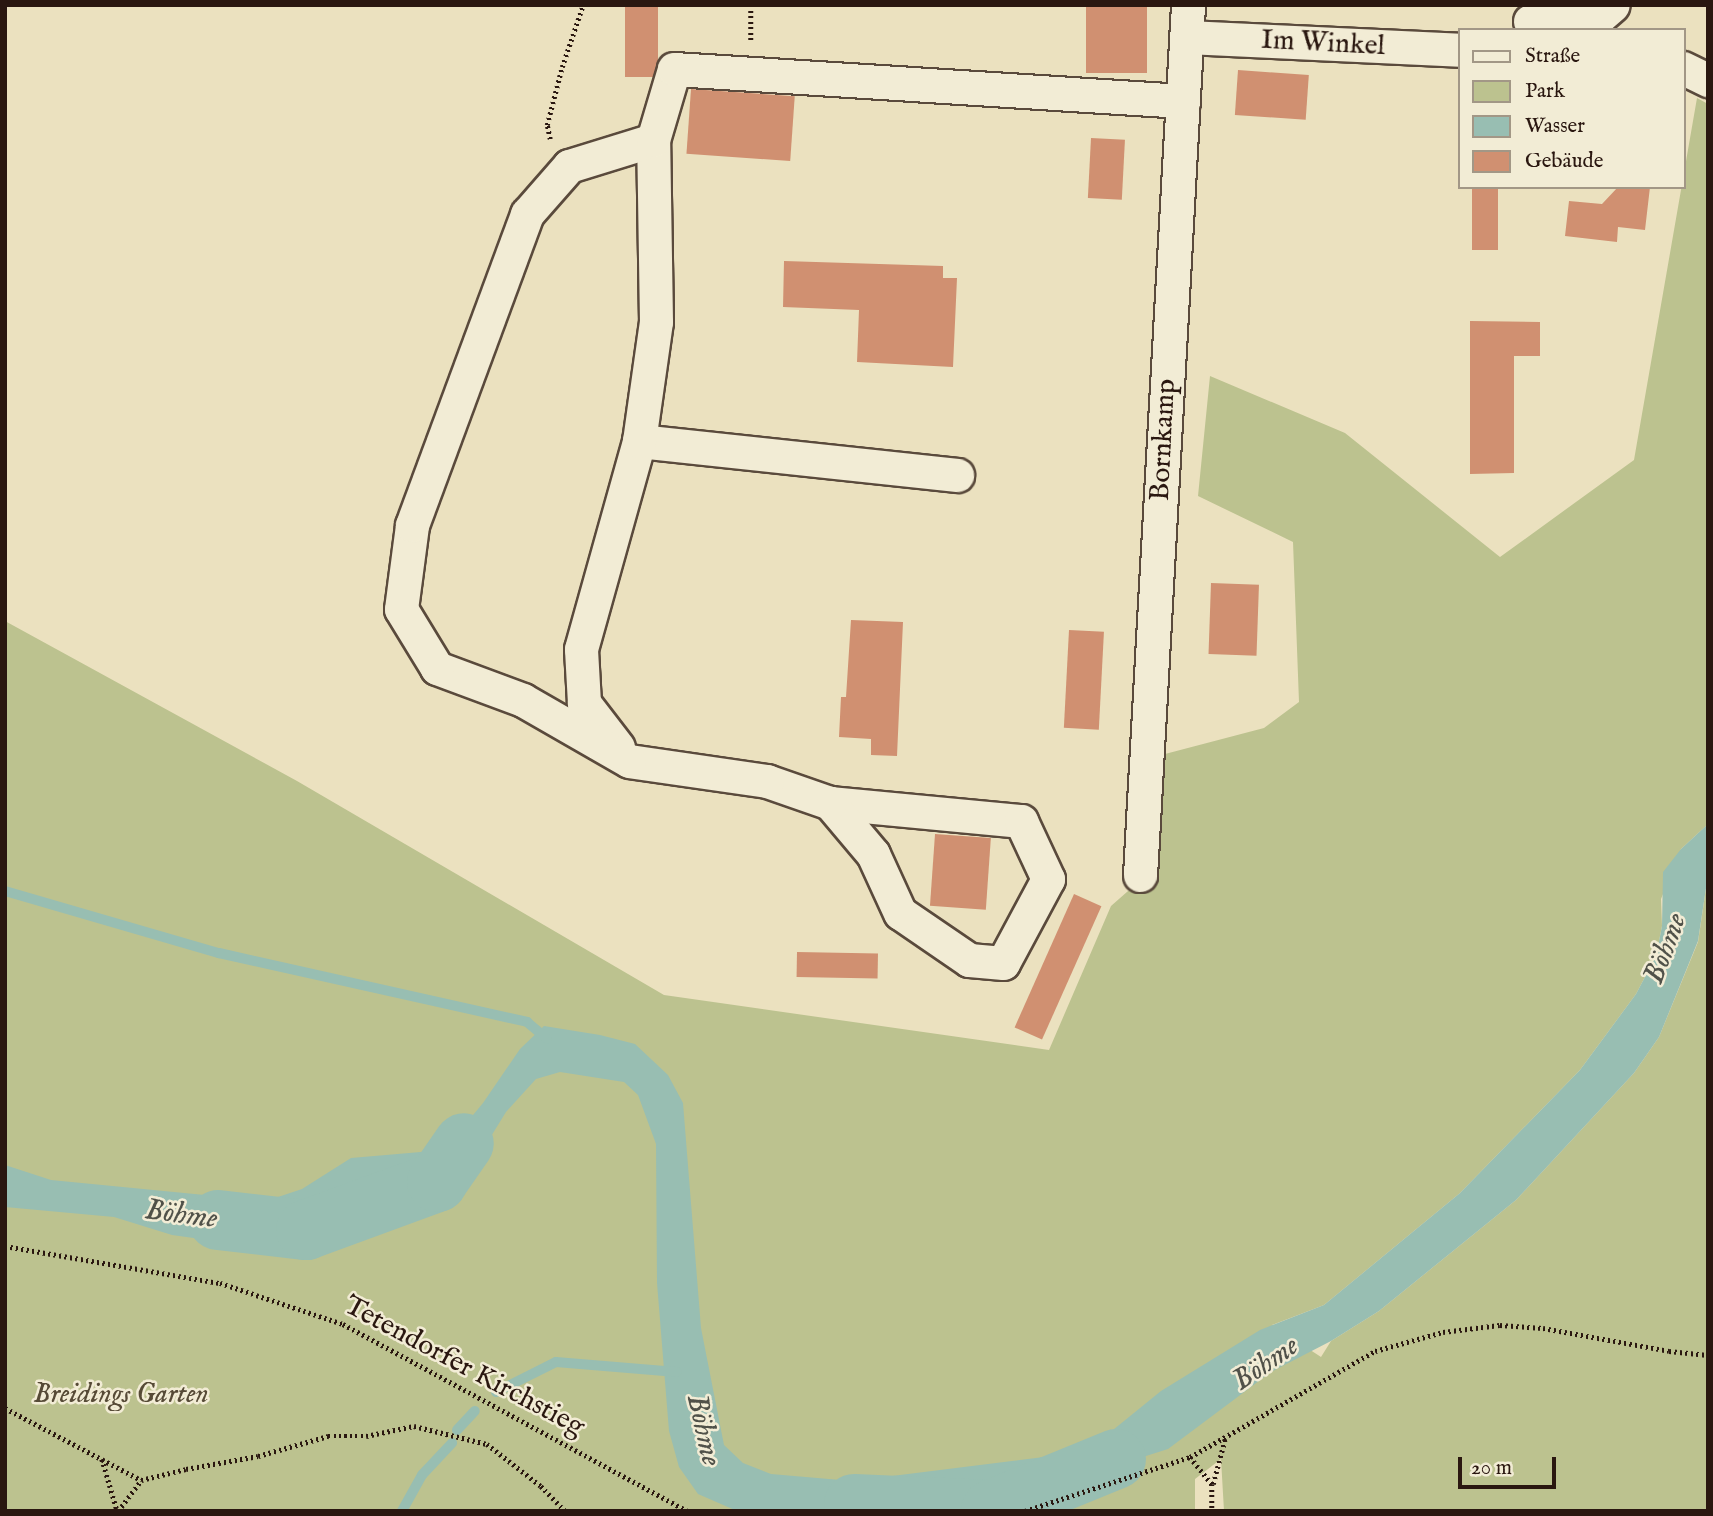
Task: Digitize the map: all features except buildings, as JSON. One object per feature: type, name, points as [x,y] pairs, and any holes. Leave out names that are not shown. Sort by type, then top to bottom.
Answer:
[{"type":"street","points":[[1529,19],[1599,17],[1613,5]]},
{"type":"street","name":"Im Winkel","points":[[1187,21],[1458,50]]},
{"type":"street","name":"Bornkamp","points":[[1140,875],[1187,21]]},
{"type":"street","points":[[629,761],[584,703],[581,649],[639,441],[656,322],[653,140],[674,69],[1183,101]]},
{"type":"street","points":[[1685,69],[1708,80]]},
{"type":"street","points":[[653,140],[569,166],[527,214],[412,525],[401,609],[437,668],[523,699],[629,761],[768,781],[830,803],[1021,821],[1048,879],[1003,963],[969,960],[900,914],[873,854],[830,803]]},
{"type":"street","points":[[639,441],[957,475]]},
{"type":"path","points":[[569,166],[552,150],[547,125],[562,66],[583,5]]},
{"type":"path","name":"Tetendorfer Kirchstieg","points":[[5,1247],[220,1283],[344,1324],[687,1511]]},
{"type":"path","points":[[1026,1511],[1190,1457],[1375,1351],[1443,1332],[1500,1325],[1543,1328],[1669,1351],[1708,1355]]},
{"type":"path","points":[[5,1408],[142,1480]]},
{"type":"path","points":[[118,1511],[142,1480],[258,1456],[328,1436],[366,1436],[414,1426],[487,1444],[541,1486],[565,1511]]},
{"type":"path","points":[[1212,1511],[1212,1484],[1225,1439]]},
{"type":"path","points":[[1190,1457],[1212,1484]]},
{"type":"path","points":[[102,1459],[118,1511]]},
{"type":"green space","name":"Breidings Garten","points":[[1697,98],[1708,104],[1708,824],[1681,849],[1661,899],[1662,926],[1656,956],[1636,994],[1580,1070],[1460,1193],[1324,1305],[1272,1325],[1321,1357],[1331,1341],[1379,1311],[1516,1200],[1634,1073],[1659,1037],[1698,942],[1708,875],[1708,1511],[1224,1511],[1221,1459],[1195,1479],[1195,1511],[5,1511],[5,621],[297,781],[664,995],[1049,1050],[1111,906],[1144,877],[1165,754],[1264,728],[1299,702],[1293,542],[1198,496],[1210,376],[1345,433],[1500,557],[1634,460],[1681,189],[1685,189],[1685,167]]},
{"type":"water","points":[[1708,824],[1708,875],[1698,941],[1659,1037],[1634,1073],[1516,1200],[1379,1311],[1331,1341],[1271,1372],[1168,1449],[1017,1497],[969,1499],[925,1511],[737,1511],[698,1494],[679,1467],[669,1431],[657,1283],[656,1144],[638,1095],[624,1082],[560,1072],[536,1079],[506,1112],[482,1151],[451,1182],[423,1192],[384,1195],[290,1233],[215,1241],[172,1235],[114,1217],[5,1207],[5,1165],[51,1180],[266,1201],[302,1189],[351,1158],[444,1150],[483,1103],[520,1049],[544,1026],[600,1035],[635,1044],[668,1075],[683,1103],[701,1328],[724,1445],[743,1463],[771,1474],[852,1481],[1060,1455],[1108,1434],[1161,1391],[1260,1330],[1324,1305],[1460,1193],[1580,1070],[1636,994],[1656,956],[1662,926],[1663,872],[1681,849]]},
{"type":"waterway","points":[[5,891],[219,953],[527,1022],[547,1039]]},
{"type":"waterway","name":"Böhme","points":[[218,1220],[306,1230],[437,1182],[464,1143]]},
{"type":"waterway","points":[[496,1392],[556,1362],[677,1372]]},
{"type":"waterway","points":[[457,1430],[475,1411]]},
{"type":"waterway","points":[[402,1511],[422,1475],[452,1443]]},
{"type":"waterway","name":"Böhme","points":[[854,1504],[991,1510],[1116,1459]]}]
